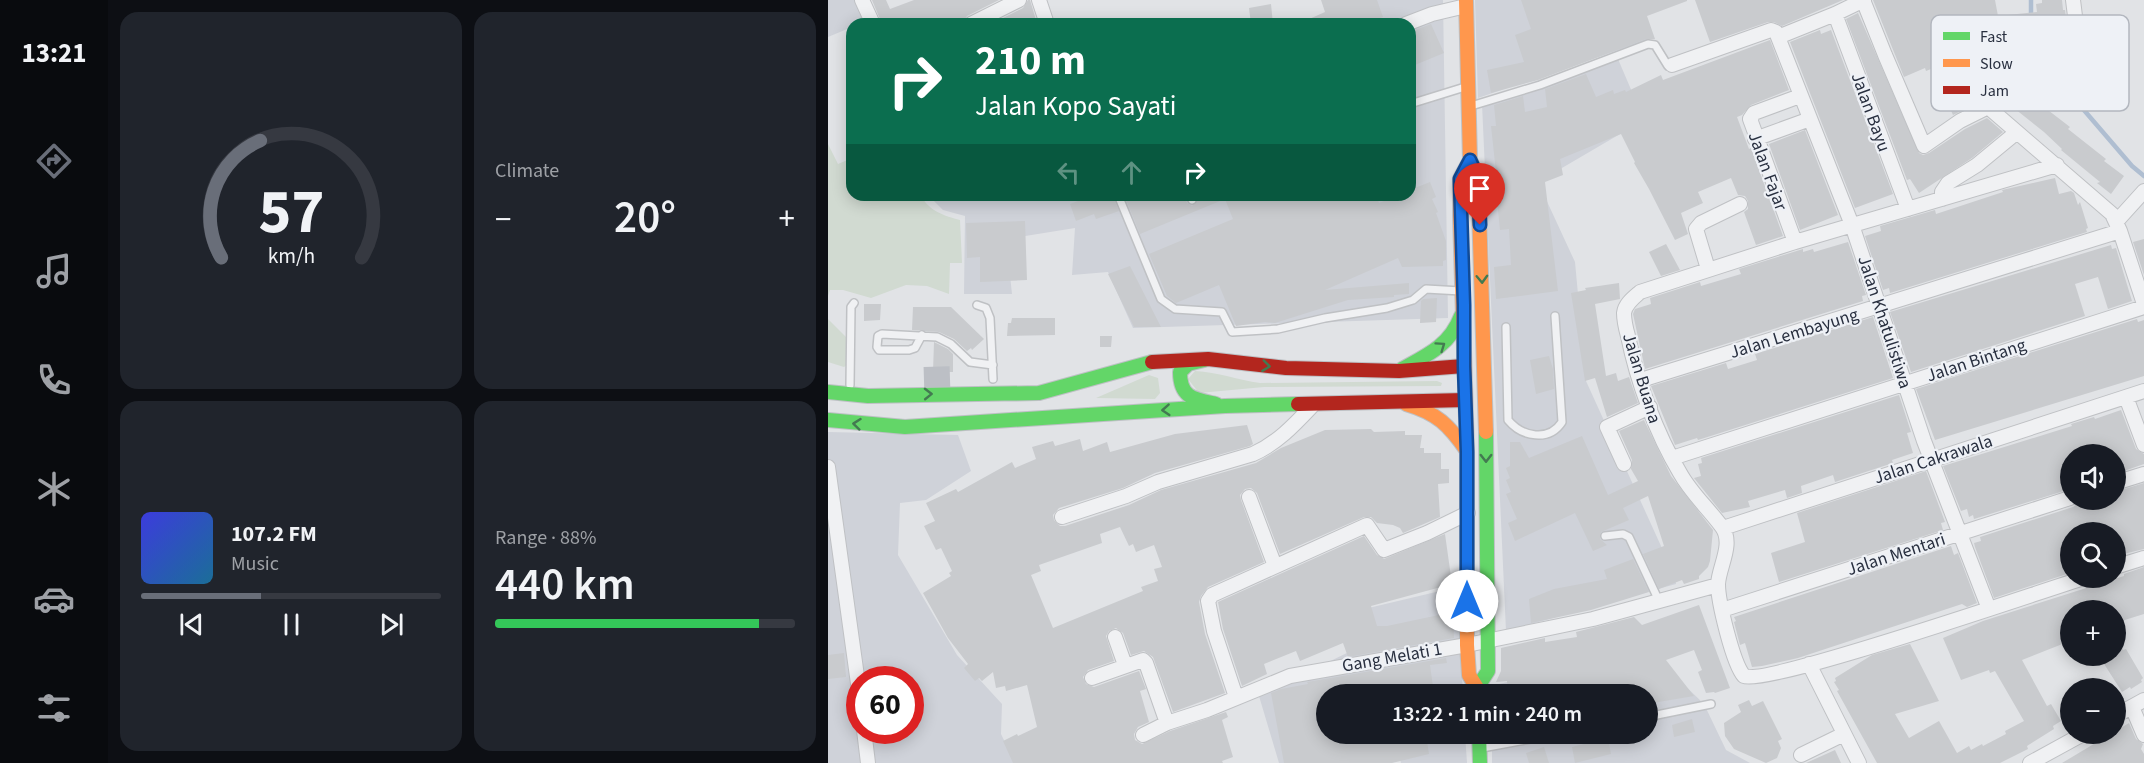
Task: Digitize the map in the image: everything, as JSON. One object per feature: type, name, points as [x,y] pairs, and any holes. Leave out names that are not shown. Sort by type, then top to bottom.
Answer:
[{"type":"main road","points":[[1466,3],[1470,160],[1478,178],[1485,368],[1497,384],[1485,400],[1488,671],[1481,684]]},
{"type":"main road","points":[[1470,160],[1460,179],[1468,513],[1467,645],[1469,675],[1474,684]]},
{"type":"main road","points":[[1399,371],[1453,337],[1464,298]]},
{"type":"main road","points":[[828,392],[868,396],[1039,393],[1153,362],[1208,359],[1286,368],[1399,371],[1464,366],[1485,368]]},
{"type":"main road","points":[[1208,359],[1188,364],[1180,372],[1181,387],[1188,396],[1225,406]]},
{"type":"main road","points":[[1043,377],[1112,373]]},
{"type":"main road","points":[[828,399],[891,406],[1044,402],[1082,390],[1112,373]]},
{"type":"main road","points":[[828,385],[903,382]]},
{"type":"main road","points":[[828,420],[905,427],[1225,406],[1314,405],[1391,400],[1485,400]]},
{"type":"main road","points":[[1391,400],[1427,410],[1440,418],[1467,452]]},
{"type":"main road","points":[[1479,744],[1480,763]]},
{"type":"street","points":[[982,18],[1019,0]]},
{"type":"street","points":[[1039,0],[1045,18]]},
{"type":"street","points":[[1672,65],[1771,30],[1775,31],[1778,37],[1863,0],[1924,146],[1979,111]]},
{"type":"street","points":[[2073,0],[2075,15]]},
{"type":"street","points":[[863,1],[870,18]]},
{"type":"street","points":[[1416,20],[1466,3]]},
{"type":"street","name":"Jalan Bayu","points":[[1835,14],[1908,209]]},
{"type":"street","name":"Jalan Khatulistiwa","points":[[1778,37],[1852,225],[1932,459],[1989,609]]},
{"type":"street","name":"Jalan Fajar","points":[[1795,242],[1755,139],[1750,119],[1751,116],[1800,96]]},
{"type":"street","points":[[1991,111],[2106,208],[2118,226],[2144,305]]},
{"type":"street","points":[[1755,139],[1810,119]]},
{"type":"street","points":[[1942,199],[1942,192],[1948,183],[1977,165],[2017,132]]},
{"type":"street","name":"Jalan Buana","points":[[1723,528],[1690,489],[1672,458],[1650,407],[1630,349],[1624,319],[1624,311],[1628,304],[1641,292],[1708,269],[2057,165]]},
{"type":"street","points":[[2118,226],[2144,191]]},
{"type":"street","points":[[1708,269],[1696,229],[1701,223],[1740,204]]},
{"type":"street","name":"Jalan Lembayung","points":[[1641,380],[1879,306],[2118,226]]},
{"type":"street","name":"Jalan Bintang","points":[[1672,458],[2144,305]]},
{"type":"street","name":"Jalan Cakrawala","points":[[1723,528],[2144,391]]},
{"type":"street","points":[[2126,397],[2144,445]]},
{"type":"street","points":[[1062,518],[1126,496],[1158,482],[1253,454],[1266,448],[1288,431],[1314,405]]},
{"type":"street","points":[[1624,464],[1607,427],[1650,407]]},
{"type":"street","points":[[828,467],[856,666]]},
{"type":"street","points":[[2126,480],[2144,474]]},
{"type":"street","points":[[1249,496],[1275,566]]},
{"type":"street","name":"Jalan Mentari","points":[[1722,610],[2060,501]]},
{"type":"street","points":[[1236,698],[1214,631],[1208,600],[1212,595],[1275,566],[1323,538],[1367,525],[1381,549],[1387,550],[1468,513]]},
{"type":"street","points":[[1723,528],[1727,540],[1718,585],[1722,610],[1740,669],[1744,676],[1755,678],[1809,664],[2060,586]]},
{"type":"street","points":[[2126,564],[2144,558]]},
{"type":"street","name":"Gang Melati 1","points":[[1143,735],[1167,723],[1207,710],[1290,676],[1467,645],[1593,619],[1718,585]]},
{"type":"street","points":[[1115,637],[1125,665]]},
{"type":"street","points":[[1092,678],[1138,660],[1145,662],[1167,723]]},
{"type":"street","points":[[1809,664],[1859,763]]},
{"type":"street","points":[[2138,703],[2144,735]]},
{"type":"street","points":[[1801,754],[1844,734]]},
{"type":"street","points":[[866,744],[868,763]]},
{"type":"street","points":[[2030,763],[2065,744]]},
{"type":"lane","points":[[1468,106],[1540,85],[1648,44],[1655,45],[1668,66],[1672,65]]},
{"type":"lane","points":[[1416,102],[1468,86]]},
{"type":"lane","points":[[1120,201],[1161,299],[1175,309],[1222,312],[1232,332],[1278,329],[1325,318],[1387,308],[1413,300],[1426,290],[1464,298]]},
{"type":"lane","points":[[850,385],[851,305],[854,303]]},
{"type":"lane","points":[[977,305],[986,308],[990,318],[993,379]]},
{"type":"lane","points":[[1506,327],[1497,384],[1510,423],[1534,436],[1555,431],[1563,422],[1555,316]]},
{"type":"lane","points":[[921,335],[915,348],[909,351],[879,350],[877,347],[878,336],[882,334],[921,335],[942,338],[974,364],[993,365]]},
{"type":"lane","points":[[1605,536],[1623,534],[1629,537],[1659,601]]},
{"type":"lane","points":[[1658,715],[1711,704]]},
{"type":"lane","points":[[1479,748],[1502,744]]},
{"type":"shaded area","points":[[828,0],[859,0],[866,18],[846,18],[846,30],[828,37]]},
{"type":"shaded area","points":[[1351,0],[1443,0],[1448,318],[1133,328],[1108,272],[1072,275],[1075,228],[1006,239],[1012,294],[964,294],[965,216],[943,210],[934,201],[1416,201],[1416,18],[1357,18]]},
{"type":"shaded area","points":[[1475,0],[1641,0],[1653,38],[1478,98]]},
{"type":"shaded area","points":[[1618,59],[1644,120],[1538,182],[1575,262],[1586,381],[1666,557],[1673,555],[1676,584],[1506,631],[1482,104],[1582,74]]},
{"type":"shaded area","points":[[828,144],[838,164],[846,161],[846,201],[924,201],[943,215],[960,220],[962,263],[950,263],[949,294],[927,286],[906,285],[871,298],[843,290],[830,290],[828,296]]},
{"type":"shaded area","points":[[828,319],[847,338],[854,360],[844,367],[828,362]]},
{"type":"shaded area","points":[[1195,371],[1260,383],[1437,381],[1442,383],[1441,386],[1264,387],[1199,393],[1188,379]]},
{"type":"shaded area","points":[[1149,375],[1158,378],[1160,393],[1155,399],[1096,398]]},
{"type":"shaded area","points":[[828,432],[958,435],[971,471],[926,500],[900,503],[898,555],[957,655],[1002,704],[1001,734],[1015,763],[828,763]]},
{"type":"shaded area","points":[[1457,587],[1462,684],[1316,684],[1316,744],[1466,744],[1467,763],[1401,763],[1399,755],[1369,763],[1279,763],[1259,696],[1353,650],[1339,615]]},
{"type":"shaded area","points":[[1657,646],[1673,674],[1704,704],[1726,750],[1750,763],[1492,763],[1492,744],[1658,744],[1658,684],[1499,684]]},
{"type":"building","points":[[872,0],[886,0],[890,9],[914,0],[999,0],[966,18],[880,18]]},
{"type":"building","points":[[1030,0],[1035,18],[1003,18],[1023,8]]},
{"type":"building","points":[[1321,0],[1377,0],[1383,17],[1312,18],[1325,12]]},
{"type":"building","points":[[1521,0],[1687,1],[1647,16],[1655,39],[1646,39],[1538,80],[1491,93],[1487,70],[1524,62],[1515,35],[1531,29]]},
{"type":"building","points":[[1695,0],[1843,0],[1782,26],[1768,22],[1710,42]]},
{"type":"building","points":[[1873,0],[1995,0],[1998,15],[1931,15],[1931,69],[1926,71],[1925,68],[1904,77]]},
{"type":"building","points":[[2042,0],[2062,0],[2063,10],[2066,15],[2008,15],[2037,12],[2036,4],[2042,3]]},
{"type":"building","points":[[1271,4],[1272,18],[1250,18],[1249,8]]},
{"type":"building","points":[[1858,13],[1919,153],[1923,155],[1929,153],[1965,129],[1987,118],[2003,132],[1972,158],[1919,193],[1910,179],[1907,180],[1846,19]]},
{"type":"building","points":[[1431,24],[1444,53],[1416,65],[1416,30]]},
{"type":"building","points":[[1820,30],[1821,34],[1831,30],[1893,194],[1855,208],[1790,42]]},
{"type":"building","points":[[1770,40],[1789,90],[1751,105],[1737,117],[1749,149],[1751,148],[1783,236],[1756,245],[1744,212],[1748,209],[1748,201],[1745,196],[1738,195],[1731,178],[1698,192],[1703,203],[1681,213],[1688,234],[1675,240],[1621,134],[1560,159],[1563,175],[1545,182],[1558,291],[1496,299],[1494,267],[1511,265],[1509,229],[1500,230],[1497,200],[1495,201],[1493,181],[1497,181],[1491,126],[1496,126],[1494,105],[1523,96],[1525,112],[1547,107],[1545,89],[1586,74],[1596,97],[1613,90],[1614,94],[1625,90],[1626,92],[1661,75],[1663,80]]},
{"type":"building","points":[[2018,111],[2049,111],[2124,176],[2111,194],[2044,132]]},
{"type":"building","points":[[1805,130],[1838,215],[1800,230],[1769,144]]},
{"type":"building","points":[[2055,178],[2059,194],[2071,191],[2078,205],[2080,202],[2088,228],[2087,232],[1890,293],[1889,288],[1883,290],[1865,236],[1881,231],[1880,226],[1935,210],[1936,214],[2003,192],[2002,190]]},
{"type":"building","points":[[1430,182],[1436,197],[1432,199],[1446,241],[1446,260],[1443,261],[1443,266],[1402,267],[1398,258],[1325,290],[1409,283],[1409,294],[1348,300],[1275,323],[1236,326],[1219,285],[1176,303],[1167,296],[1149,254],[1233,219],[1226,201],[1378,201],[1379,203],[1416,201],[1416,188]]},
{"type":"building","points":[[1078,201],[1115,201],[1119,211],[1096,219],[1094,214],[1076,221],[1070,204]]},
{"type":"building","points":[[1126,201],[1186,201],[1192,206],[1197,201],[1220,201],[1140,234]]},
{"type":"building","points":[[1025,221],[1027,280],[980,282],[980,257],[967,258],[966,223]]},
{"type":"building","points":[[2144,239],[2144,275],[2133,242]]},
{"type":"building","points":[[1848,242],[1866,295],[1862,296],[1863,301],[1645,369],[1633,314],[1635,309],[1651,304],[1650,298],[1700,282],[1701,286],[1741,274],[1739,269],[1803,249],[1803,252],[1813,249],[1814,252]]},
{"type":"building","points":[[1666,244],[1680,270],[1661,276],[1649,252]]},
{"type":"building","points":[[2111,245],[2112,249],[2116,248],[2132,301],[2108,309],[2098,277],[2075,284],[2085,316],[1911,372],[1890,312]]},
{"type":"building","points":[[1130,266],[1161,327],[1134,327],[1108,274]]},
{"type":"building","points":[[1619,283],[1620,299],[1595,304],[1606,376],[1616,373],[1618,381],[1629,377],[1638,403],[1607,417],[1595,378],[1585,381],[1571,293],[1586,290],[1585,288]]},
{"type":"building","points":[[1437,298],[1436,322],[1420,323],[1421,301]]},
{"type":"building","points":[[864,304],[881,304],[880,320],[864,321]]},
{"type":"building","points":[[913,307],[951,307],[984,339],[972,350],[971,348],[967,351],[954,339],[939,332],[912,330]]},
{"type":"building","points":[[1873,317],[1893,378],[1698,440],[1697,438],[1675,445],[1651,386],[1726,363],[1728,369],[1757,360],[1755,354]]},
{"type":"building","points":[[1012,318],[1055,318],[1055,335],[1007,336],[1008,323],[1011,323]]},
{"type":"building","points":[[2137,319],[2138,322],[2144,320],[2144,376],[1935,440],[1916,389]]},
{"type":"building","points":[[1100,336],[1112,336],[1111,347],[1100,347]]},
{"type":"building","points":[[934,342],[953,354],[953,372],[933,372]]},
{"type":"building","points":[[1549,356],[1553,369],[1554,389],[1536,394],[1530,360]]},
{"type":"building","points":[[1899,395],[1911,432],[1907,433],[1913,453],[1892,460],[1893,463],[1835,482],[1833,475],[1801,486],[1802,493],[1787,498],[1785,490],[1748,501],[1750,507],[1722,513],[1694,478],[1701,476],[1698,464],[1702,463],[1701,458]]},
{"type":"building","points":[[2121,410],[2136,449],[2144,454],[2144,464],[2126,470],[2126,444],[2060,444],[2060,492],[1974,519],[1973,515],[1969,517],[1967,509],[1961,511],[1943,466],[2072,426],[2071,424],[2094,417],[2095,419]]},
{"type":"building","points":[[1644,420],[1671,476],[1713,530],[1710,561],[1699,579],[1684,584],[1682,580],[1659,589],[1643,554],[1664,546],[1648,496],[1623,508],[1629,520],[1601,532],[1600,539],[1607,545],[1593,551],[1575,513],[1515,541],[1508,523],[1517,519],[1506,494],[1511,492],[1506,480],[1510,478],[1506,468],[1510,466],[1510,442],[1520,442],[1529,458],[1582,436],[1608,495],[1638,481],[1631,469],[1632,460],[1619,431]]},
{"type":"building","points":[[1247,425],[1253,444],[1155,473],[1123,488],[1059,508],[1053,515],[1054,520],[1060,526],[1065,526],[1129,505],[1161,490],[1256,463],[1281,448],[1325,430],[1371,429],[1374,432],[1405,431],[1405,435],[1422,435],[1420,448],[1424,448],[1424,453],[1441,453],[1441,469],[1449,469],[1449,483],[1438,484],[1440,517],[1403,533],[1400,528],[1393,525],[1377,523],[1371,517],[1364,517],[1280,554],[1257,493],[1251,488],[1245,489],[1240,495],[1241,500],[1264,562],[1208,587],[1199,602],[1205,634],[1225,693],[1173,712],[1153,657],[1144,651],[1131,655],[1123,633],[1116,628],[1109,631],[1106,636],[1114,661],[1088,670],[1083,677],[1086,684],[1094,687],[1139,671],[1146,689],[1140,691],[1149,722],[1138,727],[1134,734],[1135,740],[1142,744],[1170,731],[1226,712],[1228,717],[1222,720],[1233,757],[1222,761],[1223,763],[1013,763],[1003,741],[1037,727],[1027,685],[1006,691],[1005,686],[996,688],[993,672],[982,681],[979,678],[975,681],[964,668],[968,664],[948,638],[923,593],[951,576],[949,573],[952,571],[941,548],[936,550],[924,526],[935,521],[926,503],[956,489],[958,492],[1012,462],[1015,468],[1036,459],[1032,447],[1053,441],[1055,446],[1080,439],[1083,451],[1107,442],[1110,452],[1175,434]],"holes":[[[1120,527],[1129,546],[1133,544],[1136,552],[1154,545],[1162,567],[1154,569],[1158,581],[1141,587],[1143,591],[1053,628],[1031,575],[1041,571],[1039,565],[1102,543],[1100,534]]]},
{"type":"building","points":[[1926,471],[1945,522],[1941,523],[1943,530],[1779,582],[1771,553],[1805,542],[1797,513]]},
{"type":"building","points":[[2144,483],[2144,549],[2126,553],[2126,522],[2060,522],[2060,576],[1994,598],[1974,543],[1981,541],[1980,537],[2064,510],[2126,510],[2126,489]]},
{"type":"building","points":[[1445,534],[1452,584],[1371,606],[1377,626],[1387,626],[1453,612],[1454,638],[1348,657],[1343,643],[1300,661],[1296,651],[1264,664],[1267,674],[1242,686],[1223,629],[1218,602],[1364,536],[1377,555],[1384,559]]},
{"type":"building","points":[[1951,546],[1954,555],[1958,553],[1977,603],[1967,607],[1962,604],[1798,658],[1762,666],[1752,667],[1745,643],[1740,645],[1734,617]]},
{"type":"building","points":[[1633,559],[1649,592],[1591,610],[1531,623],[1529,599],[1554,589],[1607,579],[1604,570]]},
{"type":"building","points":[[2144,567],[2144,614],[2126,620],[2126,600],[2060,600],[2060,645],[2022,660],[2047,706],[2051,704],[2060,719],[2053,726],[2054,729],[2027,746],[2028,749],[2000,763],[1877,763],[1837,691],[1839,690],[1834,682],[1835,678],[1872,655],[1910,644],[1939,701],[1895,714],[1909,738],[1939,721],[1957,753],[1969,746],[1971,750],[1982,744],[1983,746],[2024,721],[1995,671],[1990,673],[1989,670],[1961,680],[1943,638],[1983,621],[2086,588],[2126,588],[2126,573]]},
{"type":"building","points":[[1699,605],[1730,688],[1715,693],[1706,693],[1698,672],[1702,670],[1694,650],[1666,660],[1694,696],[1658,702],[1658,684],[1507,684],[1507,681],[1496,682],[1501,671],[1501,648],[1545,638],[1545,642],[1577,637],[1576,632],[1634,617],[1642,625]]},
{"type":"building","points":[[2126,649],[2143,678],[2142,682],[2126,690],[2126,678],[2113,678],[2105,666],[2126,666]]},
{"type":"building","points":[[844,653],[846,677],[828,679],[828,655]]},
{"type":"building","points":[[1446,658],[1447,663],[1430,665],[1433,684],[1316,684],[1316,744],[1427,744],[1429,754],[1392,763],[1284,763],[1271,693],[1308,684],[1307,682]]},
{"type":"building","points":[[1749,700],[1752,706],[1763,701],[1782,739],[1778,741],[1781,748],[1777,758],[1766,763],[1734,749],[1725,736],[1724,723],[1741,712],[1738,705]]},
{"type":"building","points":[[1692,719],[1695,732],[1674,737],[1672,725]]},
{"type":"building","points":[[2129,723],[2136,739],[2143,744],[2141,749],[2144,754],[2144,763],[2062,763],[2094,744],[2126,744],[2126,725]]},
{"type":"building","points":[[1584,744],[1609,744],[1611,754],[1575,763],[1572,747]]},
{"type":"building","points":[[1544,747],[1549,763],[1529,763],[1526,753]]},
{"type":"building","points":[[1835,750],[1841,763],[1806,763]]},
{"type":"waterway","points":[[2031,0],[2031,15]]},
{"type":"waterway","points":[[2085,111],[2132,166],[2144,176]]},
{"type":"tunnel","points":[[924,380],[955,379]]},
{"type":"traffic: fast","points":[[1402,369],[1429,354],[1444,342],[1451,335],[1461,316]]},
{"type":"traffic: fast","points":[[1204,360],[1188,364],[1180,372],[1181,381],[1190,396],[1216,404]]},
{"type":"traffic: fast","points":[[828,392],[868,396],[1039,393],[1152,362]]},
{"type":"traffic: fast","points":[[828,420],[905,427],[1225,406],[1298,404]]},
{"type":"traffic: fast","points":[[1480,684],[1488,671],[1486,432]]},
{"type":"traffic: fast","points":[[1479,744],[1480,763]]},
{"type":"traffic: slow","points":[[1466,0],[1470,160],[1478,178],[1486,432]]},
{"type":"traffic: slow","points":[[1470,160],[1460,179],[1460,215],[1467,451],[1467,645],[1469,675],[1475,684]]},
{"type":"traffic: slow","points":[[1406,404],[1426,411],[1441,421],[1467,451]]},
{"type":"traffic: jam","points":[[1152,362],[1208,359],[1286,368],[1399,371],[1464,366]]},
{"type":"traffic: jam","points":[[1298,404],[1465,400]]},
{"type":"route","points":[[1467,601],[1467,452],[1460,179],[1470,160],[1478,178],[1480,225]]}]
